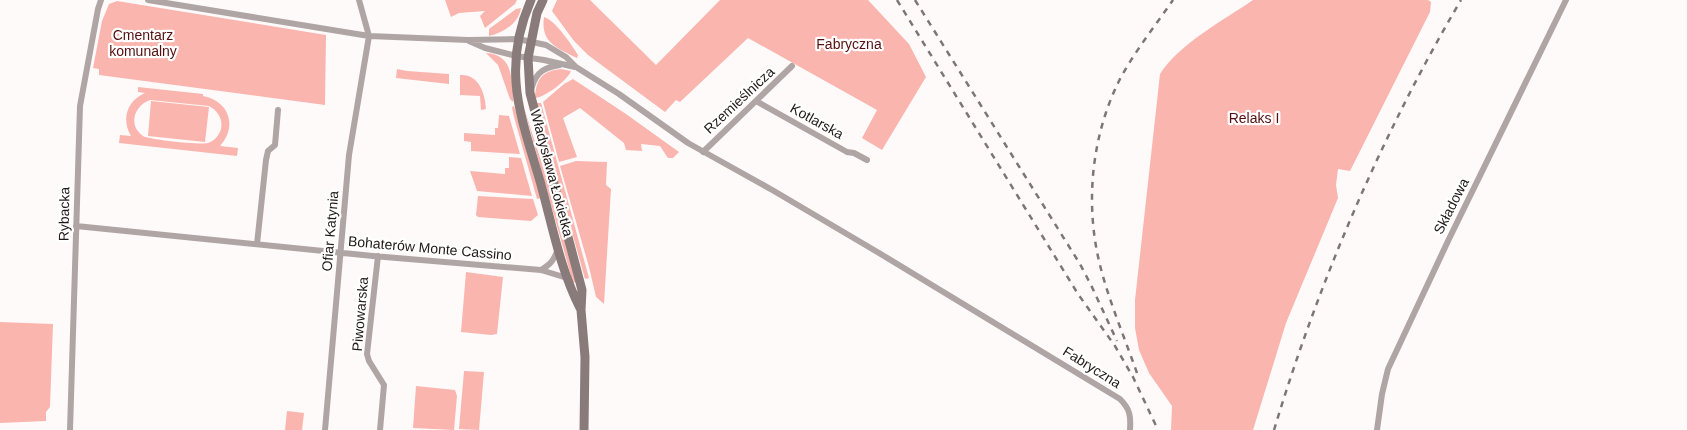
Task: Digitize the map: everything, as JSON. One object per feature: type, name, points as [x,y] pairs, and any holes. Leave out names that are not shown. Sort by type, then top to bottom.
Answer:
[{"type":"main road","name":"Władysława Łokietka","points":[[531,0],[518,39],[516,56],[516,83],[519,104],[567,278],[581,310]]},
{"type":"main road","name":"Władysława Łokietka","points":[[543,0],[537,13],[530,40],[528,58],[530,93],[581,284],[585,357],[584,430]]},
{"type":"street","name":"Rybacka","points":[[70,430],[80,106],[101,0]]},
{"type":"street","name":"Fabryczna","points":[[148,0],[369,36],[468,40],[518,39],[530,40],[546,45],[703,152],[774,191],[1120,399],[1130,412],[1130,430]]},
{"type":"street","points":[[359,0],[369,36]]},
{"type":"street","name":"Składowa","points":[[1377,430],[1384,382],[1388,369],[1448,241],[1566,0]]},
{"type":"street","name":"Ofiar Katynia","points":[[325,430],[349,155],[369,36]]},
{"type":"street","name":"Fabryczna","points":[[468,40],[485,48],[516,56],[576,67]]},
{"type":"street","name":"Fabryczna","points":[[530,93],[539,72],[549,67],[565,65]]},
{"type":"street","name":"Rzemieślnicza","points":[[703,152],[792,66]]},
{"type":"street","name":"Kotlarska","points":[[756,101],[847,152],[854,153],[866,160]]},
{"type":"street","points":[[258,244],[266,160],[268,151],[275,145],[278,110]]},
{"type":"street","name":"Bohaterów Monte Cassino","points":[[76,226],[541,270],[567,278]]},
{"type":"street","points":[[541,270],[551,264],[559,248]]},
{"type":"street","name":"Piwowarska","points":[[378,256],[367,354],[369,361],[384,385],[380,430]]},
{"type":"green space","points":[[445,0],[517,0],[515,4],[485,28],[480,16],[485,11],[459,13],[451,17]]},
{"type":"green space","name":"Fabryczna","points":[[557,0],[590,0],[656,65],[720,0],[868,0],[909,44],[926,77],[882,150],[862,138],[877,110],[748,38],[680,102],[676,100],[665,112],[588,55],[574,41],[552,11]]},
{"type":"green space","name":"Relaks I","points":[[1253,0],[1428,0],[1431,2],[1430,12],[1350,171],[1338,169],[1336,185],[1338,198],[1286,323],[1253,430],[1171,430],[1172,406],[1149,373],[1139,350],[1135,328],[1135,300],[1160,74],[1179,52],[1191,42]]},
{"type":"green space","name":"Cmentarz komunalny","points":[[117,1],[326,35],[325,105],[99,75],[99,69],[93,68],[102,21],[109,4]]},
{"type":"green space","points":[[521,8],[514,23],[500,32],[489,36],[489,29],[516,9]]},
{"type":"green space","points":[[544,17],[549,19],[563,33],[578,55],[577,58],[552,44],[545,33],[543,26]]},
{"type":"green space","points":[[486,53],[502,58],[508,66],[512,82],[513,102],[510,99],[498,65]]},
{"type":"green space","points":[[397,69],[449,74],[449,84],[396,78]]},
{"type":"green space","points":[[554,70],[571,71],[555,88],[535,98],[541,77]]},
{"type":"green space","points":[[460,75],[472,78],[480,86],[486,109],[481,110],[480,96],[460,95]]},
{"type":"green space","points":[[573,79],[679,152],[673,158],[668,158],[660,146],[641,144],[642,151],[626,150],[624,143],[580,108],[563,118],[577,157],[559,162],[543,102],[564,84]]},
{"type":"green space","points":[[138,87],[203,94],[203,96],[219,103],[228,115],[229,123],[226,138],[220,146],[238,148],[237,156],[119,143],[120,135],[131,136],[126,123],[126,117],[130,106],[139,96],[145,93],[138,92]],"holes":[[[150,100],[209,106],[219,116],[221,125],[216,137],[208,143],[186,143],[148,138],[138,132],[135,126],[134,121],[137,111],[140,106]]]},
{"type":"green space","points":[[151,101],[209,107],[205,142],[148,136]]},
{"type":"green space","points":[[536,103],[541,103],[589,278],[585,279]]},
{"type":"green space","points":[[523,105],[560,219],[576,282],[573,283]]},
{"type":"green space","points":[[513,106],[541,198],[537,199],[514,117]]},
{"type":"green space","points":[[499,115],[509,116],[520,154],[471,151],[471,142],[464,141],[464,133],[495,135],[495,128],[498,128]]},
{"type":"green space","points":[[509,157],[521,158],[532,196],[477,191],[470,171],[505,174],[505,168],[509,168]]},
{"type":"green space","points":[[576,161],[607,162],[606,185],[611,189],[604,304],[596,297],[560,166]]},
{"type":"green space","points":[[478,196],[533,199],[538,215],[531,221],[478,217],[476,215]]},
{"type":"green space","points":[[466,272],[503,277],[497,334],[461,332]]},
{"type":"green space","points":[[0,322],[53,324],[50,407],[46,412],[46,421],[0,423]]},
{"type":"green space","points":[[464,371],[484,372],[479,430],[459,429]]},
{"type":"green space","points":[[416,386],[455,390],[457,396],[454,430],[413,428]]},
{"type":"green space","points":[[287,411],[304,413],[302,430],[285,430]]},
{"type":"railway","points":[[897,0],[1078,294],[1115,346],[1133,377],[1158,430]]},
{"type":"railway","points":[[915,0],[1080,264],[1117,341]]},
{"type":"railway","points":[[1137,373],[1099,261],[1092,215],[1094,168],[1097,145],[1110,100],[1126,69],[1173,0]]},
{"type":"railway","points":[[1274,430],[1311,319],[1355,209],[1405,103],[1461,0]]}]
